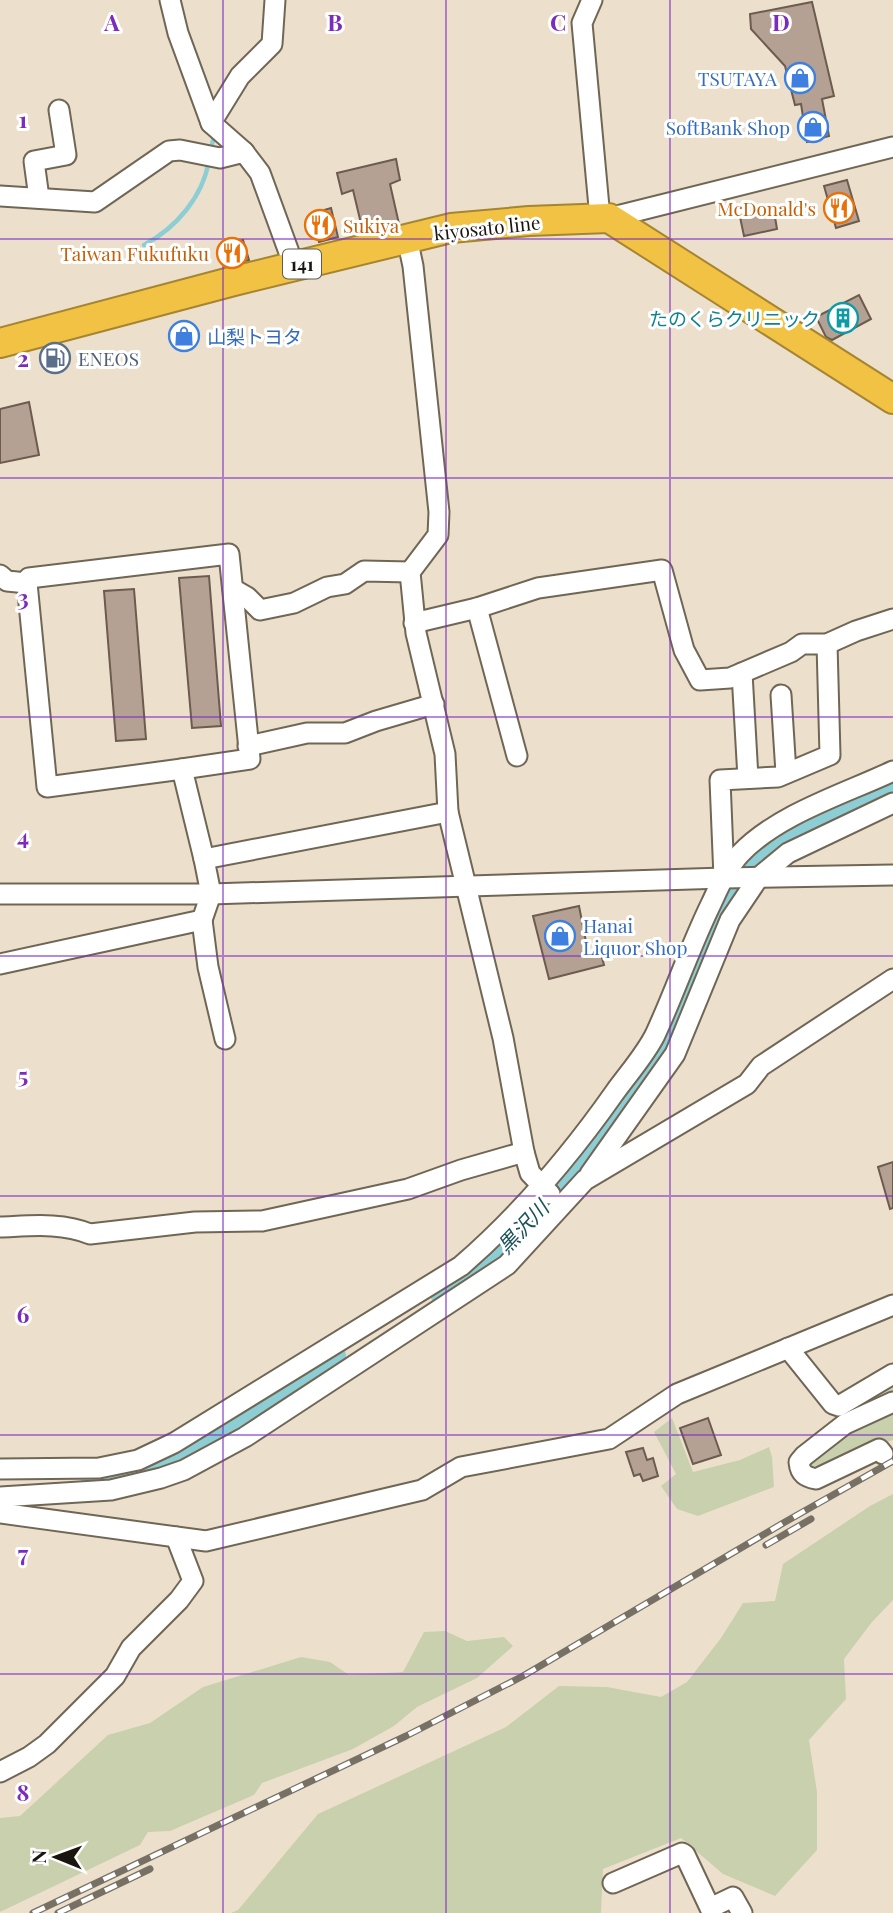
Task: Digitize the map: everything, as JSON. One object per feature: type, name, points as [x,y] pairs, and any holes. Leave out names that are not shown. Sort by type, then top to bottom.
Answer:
[{"type":"highway","name":"kiyosato line","points":[[0,343],[451,228],[529,220],[605,218]]},
{"type":"highway","points":[[605,218],[893,399]]},
{"type":"street","points":[[170,0],[178,33],[211,123],[244,152],[260,173],[294,266]]},
{"type":"street","points":[[211,123],[240,76],[272,44],[275,0]]},
{"type":"street","points":[[593,0],[582,23],[605,218],[893,147]]},
{"type":"street","points":[[39,198],[34,161],[66,155],[59,110]]},
{"type":"street","points":[[0,196],[95,202],[169,151],[180,150],[220,158],[244,152]]},
{"type":"street","points":[[407,238],[413,266],[439,512],[438,535],[410,572],[414,623],[445,754],[448,812],[503,1038],[524,1152],[530,1173],[552,1196]]},
{"type":"street","points":[[229,554],[233,589],[250,760],[47,787],[27,583],[29,578],[229,554]]},
{"type":"street","points":[[414,623],[477,608],[538,588],[662,570],[684,650],[700,680],[730,678],[791,652],[802,644],[827,645],[893,619]]},
{"type":"street","points":[[233,589],[247,597],[260,610],[294,603],[327,587],[345,584],[364,571],[410,572]]},
{"type":"street","points":[[0,575],[7,582],[27,583]]},
{"type":"street","points":[[477,608],[517,756]]},
{"type":"street","points":[[724,878],[720,779],[778,777],[830,755],[827,645]]},
{"type":"street","points":[[742,673],[748,778]]},
{"type":"street","points":[[781,695],[786,773]]},
{"type":"street","points":[[248,746],[307,733],[345,733],[434,704]]},
{"type":"street","points":[[182,768],[211,894],[202,920],[208,967],[225,1039]]},
{"type":"street","points":[[585,1180],[675,1054],[694,938],[724,878],[739,856],[783,821],[890,788]]},
{"type":"street","points":[[0,1469],[99,1468],[138,1460],[174,1443],[405,1314],[507,1265],[552,1196],[587,1132],[654,1038],[759,877],[788,853],[890,788]]},
{"type":"street","points":[[204,859],[448,812]]},
{"type":"street","points":[[0,894],[211,894],[893,875]]},
{"type":"street","points":[[0,964],[202,920]]},
{"type":"street","points":[[0,1497],[111,1490],[161,1478],[245,1437],[405,1314],[499,1233],[552,1196],[585,1180],[747,1084],[761,1066],[893,979]]},
{"type":"street","points":[[620,1085],[641,1101]]},
{"type":"street","points":[[0,1227],[48,1226],[90,1234],[195,1222],[262,1221],[408,1189],[524,1152]]},
{"type":"street","points":[[0,1513],[206,1541],[422,1490],[461,1467],[609,1439],[677,1394],[893,1305]]},
{"type":"street","points":[[788,1348],[833,1404],[839,1406],[893,1374]]},
{"type":"street","points":[[883,1454],[879,1449],[817,1479],[806,1477],[799,1462],[845,1424],[893,1402]]},
{"type":"street","points":[[0,1772],[47,1744],[115,1676],[131,1648],[179,1600],[193,1581],[176,1537]]},
{"type":"street","points":[[613,1883],[682,1853],[710,1908],[733,1898],[742,1913]]},
{"type":"green space","points":[[893,1372],[893,1440],[812,1467],[805,1444]]},
{"type":"green space","points":[[672,1418],[693,1472],[740,1460],[769,1447],[774,1487],[698,1516],[677,1509],[661,1486],[676,1474],[654,1432]]},
{"type":"green space","points":[[893,1494],[893,1600],[844,1659],[846,1699],[809,1740],[817,1792],[817,1850],[775,1896],[723,1874],[681,1838],[603,1869],[601,1913],[231,1913],[238,1910],[318,1814],[506,1727],[559,1686],[607,1687],[661,1697],[687,1682],[721,1638],[743,1603],[775,1601],[783,1564],[870,1506]]},
{"type":"green space","points":[[445,1631],[467,1641],[504,1637],[513,1646],[477,1678],[417,1707],[394,1726],[353,1749],[262,1783],[254,1795],[170,1831],[148,1832],[140,1845],[0,1912],[0,1818],[20,1816],[108,1735],[150,1723],[203,1687],[301,1657],[330,1662],[349,1675],[403,1672],[424,1632]]},
{"type":"building","points":[[812,2],[834,96],[822,99],[829,136],[807,142],[801,104],[795,105],[785,66],[751,29],[750,14]]},
{"type":"building","points":[[396,159],[400,180],[390,184],[399,224],[363,232],[353,190],[342,194],[337,173]]},
{"type":"building","points":[[847,180],[859,221],[836,228],[824,186]]},
{"type":"building","points":[[331,208],[338,237],[319,242],[311,214]]},
{"type":"building","points":[[774,211],[777,229],[744,236],[740,217]]},
{"type":"building","points":[[243,240],[249,260],[226,266],[219,247]]},
{"type":"building","name":"たのくらクリニック","points":[[859,295],[871,319],[832,340],[826,337],[816,317]]},
{"type":"building","points":[[29,402],[39,455],[0,463],[0,409]]},
{"type":"building","points":[[209,576],[221,726],[192,728],[179,578]]},
{"type":"building","points":[[134,589],[146,739],[116,741],[104,591]]},
{"type":"building","points":[[579,906],[588,952],[600,950],[604,965],[549,979],[533,916]]},
{"type":"building","points":[[893,1162],[893,1208],[890,1209],[878,1167]]},
{"type":"building","points":[[708,1418],[721,1455],[693,1464],[680,1428]]},
{"type":"building","points":[[643,1448],[647,1460],[653,1458],[658,1476],[643,1481],[640,1474],[634,1476],[626,1452]]},
{"type":"waterway","points":[[210,152],[215,133]]},
{"type":"waterway","points":[[144,245],[167,230],[186,210],[201,186],[209,160]]},
{"type":"waterway","name":"黒沢川","points":[[440,1289],[499,1252],[541,1207],[587,1150],[670,1030],[723,905],[760,851],[803,825],[893,785]]},
{"type":"waterway","name":"黒沢川","points":[[93,1475],[139,1471],[178,1455],[333,1356]]},
{"type":"railway","points":[[33,1913],[406,1736],[523,1676],[893,1461]]},
{"type":"railway","points":[[766,1545],[811,1519]]},
{"type":"railway","points":[[58,1913],[150,1869]]},
{"type":"place","name":"TSUTAYA","points":[[800,78]]},
{"type":"place","name":"SoftBank Shop","points":[[813,127]]},
{"type":"place","name":"McDonald's","points":[[839,208]]},
{"type":"place","name":"Sukiya","points":[[320,225]]},
{"type":"place","name":"Taiwan Fukufuku","points":[[232,253]]},
{"type":"place","name":"たのくらクリニック","points":[[843,318]]},
{"type":"place","name":"山梨トヨタ","points":[[184,336]]},
{"type":"place","name":"ENEOS","points":[[55,358]]},
{"type":"place","name":"Hanai Liquor Shop","points":[[560,936]]}]
